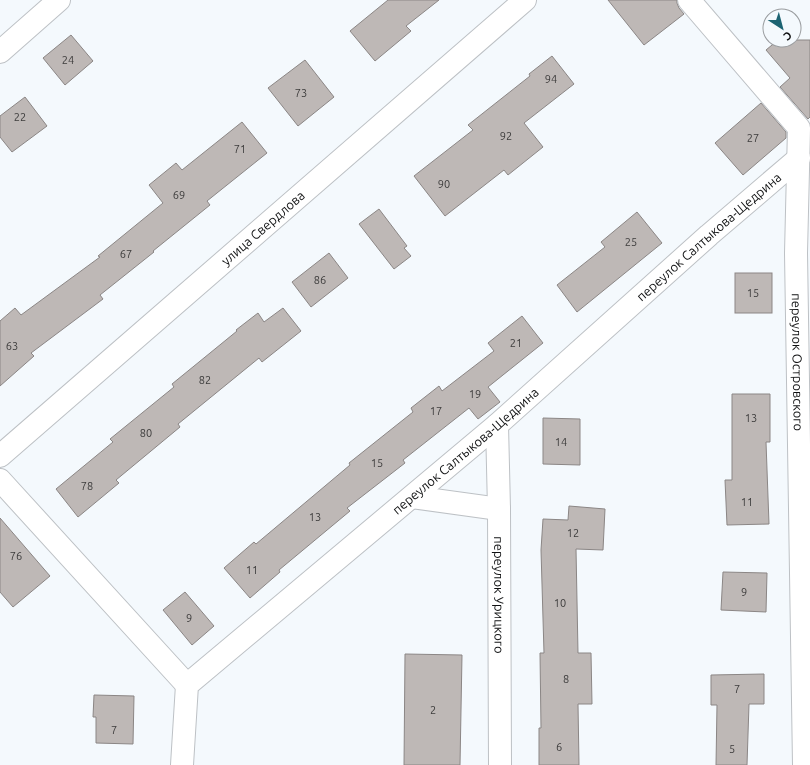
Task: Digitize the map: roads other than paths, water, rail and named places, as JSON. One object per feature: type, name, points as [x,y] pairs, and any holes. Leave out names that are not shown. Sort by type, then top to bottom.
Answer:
[{"type":"lane","points":[[0,52],[59,0]]},
{"type":"lane","name":"улица Свердлова","points":[[0,456],[525,0]]},
{"type":"lane","name":"переулок Островского","points":[[689,0],[799,128],[796,253],[804,765]]},
{"type":"lane","name":"переулок Салтыкова-Щедрина","points":[[187,685],[497,425],[709,235],[799,158]]},
{"type":"lane","name":"переулок Урицкого","points":[[497,425],[499,509],[500,765]]},
{"type":"lane","points":[[0,480],[187,685],[182,765]]},
{"type":"lane","points":[[412,497],[499,509]]}]
